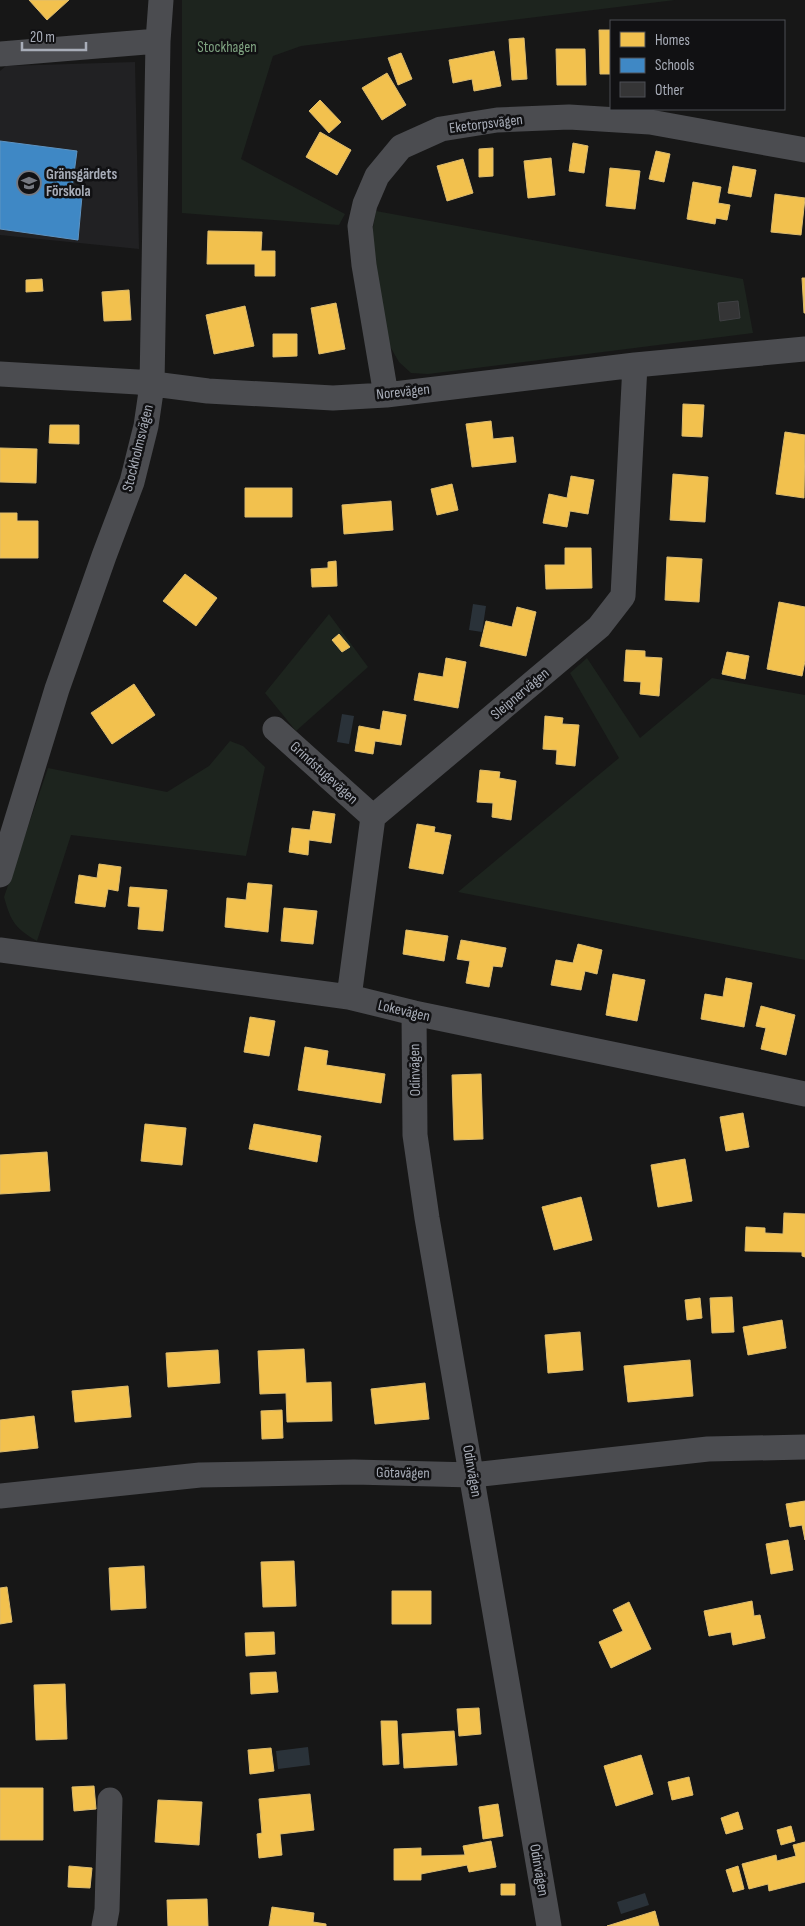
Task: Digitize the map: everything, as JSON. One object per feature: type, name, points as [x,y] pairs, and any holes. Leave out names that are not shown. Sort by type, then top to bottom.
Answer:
[{"type":"street","name":"Stockholmsvägen","points":[[0,875],[57,689],[132,482],[146,426],[152,385],[158,41],[161,0]]},
{"type":"street","points":[[0,54],[158,41]]},
{"type":"street","name":"Eketorpsvägen","points":[[386,395],[364,265],[360,226],[365,204],[377,176],[401,147],[441,129],[497,120],[569,117],[650,122],[805,150]]},
{"type":"street","name":"Norevägen","points":[[0,374],[138,382],[208,392],[333,398],[386,395],[635,365],[805,349]]},
{"type":"street","name":"Sleipnervägen","points":[[373,817],[599,627],[623,596],[635,365]]},
{"type":"street","name":"Grindstugevägen","points":[[275,729],[373,817]]},
{"type":"street","points":[[348,997],[373,817]]},
{"type":"street","name":"Lokevägen","points":[[0,950],[348,997],[414,1014],[805,1094]]},
{"type":"street","name":"Odinvägen","points":[[414,1014],[415,1135],[427,1218],[473,1475],[549,1926]]},
{"type":"street","name":"Götavägen","points":[[0,1496],[200,1475],[354,1472],[473,1475],[708,1449],[805,1447]]},
{"type":"street","points":[[104,1926],[107,1910],[110,1800]]},
{"type":"shaded area","name":"Gränsgärdets Förskola","points":[[135,62],[139,249],[0,235],[0,71],[6,66]]},
{"type":"shaded area","points":[[473,604],[486,606],[482,632],[469,630]]},
{"type":"shaded area","points":[[342,714],[354,716],[349,744],[337,742]]},
{"type":"shaded area","points":[[308,1747],[310,1765],[278,1769],[276,1751]]},
{"type":"shaded area","points":[[645,1893],[649,1905],[621,1914],[617,1902]]},
{"type":"green space","name":"Stockhagen","points":[[182,0],[675,0],[301,46],[273,56],[241,159],[345,214],[339,225],[182,213]]},
{"type":"green space","points":[[376,211],[743,279],[753,333],[428,374],[411,373],[399,362],[388,343],[371,238]]},
{"type":"green space","points":[[329,614],[368,667],[296,731],[265,693]]},
{"type":"green space","points":[[587,658],[640,738],[712,678],[805,695],[805,960],[458,892],[619,758],[570,673]]},
{"type":"green space","points":[[230,741],[243,746],[265,767],[246,856],[71,835],[37,941],[15,924],[4,897],[48,768],[167,792],[209,766]]},
{"type":"building: Homes","points":[[29,0],[69,0],[47,20]]},
{"type":"building: Homes","points":[[599,30],[610,30],[610,74],[600,74]]},
{"type":"building: Homes","points":[[524,38],[527,79],[512,80],[509,39]]},
{"type":"building: Homes","points":[[556,49],[585,49],[586,85],[557,85]]},
{"type":"building: Homes","points":[[494,51],[501,86],[474,91],[472,79],[453,83],[449,60]]},
{"type":"building: Homes","points":[[401,53],[412,79],[398,85],[388,58]]},
{"type":"building: Homes","points":[[387,73],[406,105],[382,120],[362,88]]},
{"type":"building: Homes","points":[[320,100],[341,122],[329,133],[309,111]]},
{"type":"building: Homes","points":[[320,132],[351,150],[337,175],[306,157]]},
{"type":"building: Homes","points":[[573,143],[588,146],[584,173],[569,171]]},
{"type":"building: Homes","points":[[493,148],[493,176],[479,177],[479,149]]},
{"type":"building: Homes","points":[[656,151],[670,154],[664,182],[649,179]]},
{"type":"building: Homes","points":[[551,158],[555,195],[528,198],[524,161]]},
{"type":"building: Homes","points":[[463,159],[473,193],[447,201],[437,166]]},
{"type":"building: Homes","points":[[733,166],[756,170],[751,197],[728,193]]},
{"type":"building: Homes","points":[[610,168],[640,171],[635,209],[606,206]]},
{"type":"building: Homes","points":[[693,182],[721,187],[718,203],[730,205],[727,220],[716,218],[715,224],[687,219]]},
{"type":"building: Homes","points":[[775,194],[805,198],[801,235],[771,232]]},
{"type":"building: Homes","points":[[208,231],[262,232],[261,251],[275,251],[275,276],[255,276],[255,264],[207,264]]},
{"type":"building: Homes","points":[[802,278],[805,278],[805,313],[804,313]]},
{"type":"building: Homes","points":[[42,279],[43,291],[26,292],[26,280]]},
{"type":"building: Homes","points":[[129,290],[131,320],[104,321],[102,292]]},
{"type":"building: Homes","points":[[336,303],[345,349],[319,354],[311,308]]},
{"type":"building: Homes","points":[[245,306],[254,346],[214,354],[206,315]]},
{"type":"building: Homes","points":[[273,334],[297,334],[297,356],[273,357]]},
{"type":"building: Homes","points":[[683,404],[704,405],[702,437],[682,436]]},
{"type":"building: Homes","points":[[491,421],[493,439],[513,437],[516,462],[472,467],[466,424]]},
{"type":"building: Homes","points":[[50,425],[79,425],[79,444],[49,443]]},
{"type":"building: Homes","points":[[785,432],[805,435],[804,498],[776,494]]},
{"type":"building: Homes","points":[[0,448],[37,449],[36,483],[0,482]]},
{"type":"building: Homes","points":[[673,474],[708,477],[705,522],[670,520]]},
{"type":"building: Homes","points":[[571,476],[594,480],[588,514],[570,511],[567,527],[543,523],[549,494],[567,498]]},
{"type":"building: Homes","points":[[452,484],[458,510],[437,515],[431,489]]},
{"type":"building: Homes","points":[[245,488],[292,488],[292,517],[245,517]]},
{"type":"building: Homes","points":[[391,501],[393,530],[344,534],[342,505]]},
{"type":"building: Homes","points":[[0,513],[17,513],[17,521],[38,521],[38,558],[0,558]]},
{"type":"building: Homes","points":[[565,548],[591,548],[592,588],[546,589],[545,565],[565,565]]},
{"type":"building: Homes","points":[[667,557],[702,559],[699,602],[665,600]]},
{"type":"building: Homes","points":[[336,561],[337,586],[312,587],[311,569],[328,568],[328,562]]},
{"type":"building: Homes","points":[[185,574],[217,598],[196,626],[163,601]]},
{"type":"building: Homes","points":[[779,602],[805,607],[805,661],[802,676],[767,669]]},
{"type":"building: Homes","points":[[517,607],[536,612],[526,656],[480,646],[486,621],[512,627]]},
{"type":"building: Homes","points":[[339,634],[350,647],[342,652],[332,640]]},
{"type":"building: Homes","points":[[626,650],[645,651],[645,657],[662,658],[659,696],[640,694],[641,682],[624,681]]},
{"type":"building: Homes","points":[[727,652],[749,656],[745,679],[722,674]]},
{"type":"building: Homes","points":[[446,658],[466,662],[458,708],[414,700],[419,673],[443,677]]},
{"type":"building: Homes","points":[[134,684],[155,715],[112,744],[91,713]]},
{"type":"building: Homes","points":[[383,711],[406,715],[401,745],[375,741],[373,754],[355,751],[359,726],[380,730]]},
{"type":"building: Homes","points":[[545,716],[563,718],[562,724],[579,725],[575,766],[556,764],[557,750],[543,749]]},
{"type":"building: Homes","points":[[480,770],[500,772],[499,778],[516,781],[511,820],[492,817],[493,803],[477,802]]},
{"type":"building: Homes","points":[[313,811],[335,814],[331,843],[309,840],[308,855],[289,852],[292,828],[310,830]]},
{"type":"building: Homes","points":[[417,824],[435,827],[434,832],[451,835],[443,874],[409,868]]},
{"type":"building: Homes","points":[[99,864],[121,867],[118,891],[108,889],[105,907],[75,903],[79,875],[97,878]]},
{"type":"building: Homes","points":[[248,883],[272,885],[268,932],[225,927],[227,898],[246,900]]},
{"type":"building: Homes","points":[[130,887],[167,890],[163,931],[138,929],[140,907],[128,906]]},
{"type":"building: Homes","points":[[284,908],[317,911],[313,944],[281,941]]},
{"type":"building: Homes","points":[[406,930],[448,936],[444,961],[403,954]]},
{"type":"building: Homes","points":[[461,940],[506,948],[502,967],[493,966],[489,987],[466,983],[470,961],[457,959]]},
{"type":"building: Homes","points":[[578,944],[602,950],[597,974],[585,971],[581,990],[551,985],[556,960],[573,963]]},
{"type":"building: Homes","points":[[613,974],[645,980],[637,1021],[606,1015]]},
{"type":"building: Homes","points":[[726,978],[752,983],[744,1027],[701,1019],[705,994],[723,997]]},
{"type":"building: Homes","points":[[761,1006],[795,1015],[786,1055],[761,1049],[766,1028],[756,1026]]},
{"type":"building: Homes","points":[[250,1017],[275,1021],[269,1056],[244,1052]]},
{"type":"building: Homes","points":[[305,1047],[328,1051],[326,1065],[385,1074],[381,1103],[298,1090]]},
{"type":"building: Homes","points":[[481,1074],[483,1139],[454,1140],[452,1075]]},
{"type":"building: Homes","points":[[743,1113],[749,1147],[726,1151],[720,1117]]},
{"type":"building: Homes","points":[[145,1124],[186,1128],[182,1165],[141,1161]]},
{"type":"building: Homes","points":[[254,1124],[321,1136],[317,1162],[249,1149]]},
{"type":"building: Homes","points":[[47,1152],[50,1191],[0,1194],[0,1155]]},
{"type":"building: Homes","points":[[685,1159],[692,1201],[658,1207],[651,1165]]},
{"type":"building: Homes","points":[[581,1197],[592,1240],[554,1250],[542,1207]]},
{"type":"building: Homes","points":[[784,1213],[805,1214],[805,1257],[802,1256],[802,1252],[745,1251],[746,1227],[765,1228],[765,1233],[783,1234]]},
{"type":"building: Homes","points":[[732,1297],[734,1332],[712,1333],[710,1298]]},
{"type":"building: Homes","points":[[700,1298],[702,1318],[687,1320],[685,1300]]},
{"type":"building: Homes","points":[[782,1320],[786,1348],[748,1355],[743,1327]]},
{"type":"building: Homes","points":[[580,1332],[583,1370],[548,1373],[545,1335]]},
{"type":"building: Homes","points":[[304,1349],[306,1383],[331,1382],[332,1421],[287,1422],[286,1393],[260,1394],[258,1351]]},
{"type":"building: Homes","points":[[218,1350],[220,1383],[168,1387],[166,1353]]},
{"type":"building: Homes","points":[[690,1360],[693,1396],[628,1402],[624,1366]]},
{"type":"building: Homes","points":[[425,1383],[429,1419],[375,1424],[371,1389]]},
{"type":"building: Homes","points":[[128,1386],[131,1417],[75,1422],[72,1391]]},
{"type":"building: Homes","points":[[282,1410],[283,1438],[262,1439],[261,1411]]},
{"type":"building: Homes","points":[[34,1416],[38,1448],[0,1452],[0,1420]]},
{"type":"building: Homes","points":[[805,1501],[805,1540],[802,1525],[790,1527],[786,1504]]},
{"type":"building: Homes","points":[[788,1540],[793,1570],[771,1574],[766,1544]]},
{"type":"building: Homes","points":[[294,1561],[296,1606],[263,1607],[261,1562]]},
{"type":"building: Homes","points":[[144,1566],[146,1608],[111,1610],[109,1568]]},
{"type":"building: Homes","points":[[7,1587],[12,1622],[0,1624],[0,1588]]},
{"type":"building: Homes","points":[[392,1591],[431,1591],[431,1624],[392,1624]]},
{"type":"building: Homes","points":[[752,1601],[754,1616],[760,1615],[765,1638],[733,1645],[731,1632],[709,1636],[704,1611]]},
{"type":"building: Homes","points":[[629,1602],[651,1649],[611,1668],[599,1642],[623,1631],[613,1610]]},
{"type":"building: Homes","points":[[274,1632],[275,1654],[246,1656],[245,1633]]},
{"type":"building: Homes","points":[[276,1672],[278,1692],[251,1694],[250,1673]]},
{"type":"building: Homes","points":[[65,1684],[67,1739],[36,1740],[34,1685]]},
{"type":"building: Homes","points":[[479,1708],[481,1734],[459,1736],[457,1709]]},
{"type":"building: Homes","points":[[381,1721],[397,1721],[399,1764],[383,1765]]},
{"type":"building: Homes","points":[[454,1731],[457,1765],[404,1768],[402,1734]]},
{"type":"building: Homes","points":[[271,1748],[274,1771],[250,1774],[248,1750]]},
{"type":"building: Homes","points":[[641,1755],[653,1794],[616,1806],[604,1766]]},
{"type":"building: Homes","points":[[689,1777],[693,1795],[672,1800],[668,1782]]},
{"type":"building: Homes","points":[[94,1786],[96,1809],[74,1811],[72,1787]]},
{"type":"building: Homes","points":[[0,1788],[43,1788],[43,1840],[0,1840]]},
{"type":"building: Homes","points":[[310,1794],[314,1830],[280,1834],[282,1855],[259,1858],[257,1834],[262,1833],[259,1799]]},
{"type":"building: Homes","points":[[158,1800],[202,1802],[199,1845],[155,1842]]},
{"type":"building: Homes","points":[[498,1804],[503,1836],[483,1839],[479,1807]]},
{"type":"building: Homes","points":[[738,1812],[743,1829],[726,1834],[721,1818]]},
{"type":"building: Homes","points":[[791,1826],[795,1841],[781,1845],[777,1830]]},
{"type":"building: Homes","points":[[491,1841],[496,1867],[469,1872],[467,1865],[421,1874],[421,1880],[394,1880],[394,1849],[421,1848],[421,1856],[465,1855],[463,1846]]},
{"type":"building: Homes","points":[[805,1842],[805,1882],[769,1891],[768,1884],[749,1889],[742,1864],[776,1855],[777,1861],[796,1856],[793,1845]]},
{"type":"building: Homes","points":[[69,1866],[92,1868],[90,1888],[68,1887]]},
{"type":"building: Homes","points":[[738,1866],[744,1889],[733,1892],[726,1870]]},
{"type":"building: Homes","points":[[501,1884],[515,1884],[515,1895],[501,1895]]},
{"type":"building: Homes","points":[[207,1899],[208,1926],[168,1926],[167,1900]]},
{"type":"building: Homes","points":[[272,1907],[314,1913],[313,1922],[326,1924],[326,1926],[269,1926]]},
{"type":"building: Homes","points":[[655,1911],[659,1926],[607,1926]]},
{"type":"building: Schools","points":[[0,141],[77,151],[71,196],[82,196],[78,240],[0,229]]},
{"type":"building: Other","points":[[738,301],[740,318],[720,321],[718,303]]},
{"type":"place","name":"Gränsgärdets Förskola","points":[[29,183]]}]
